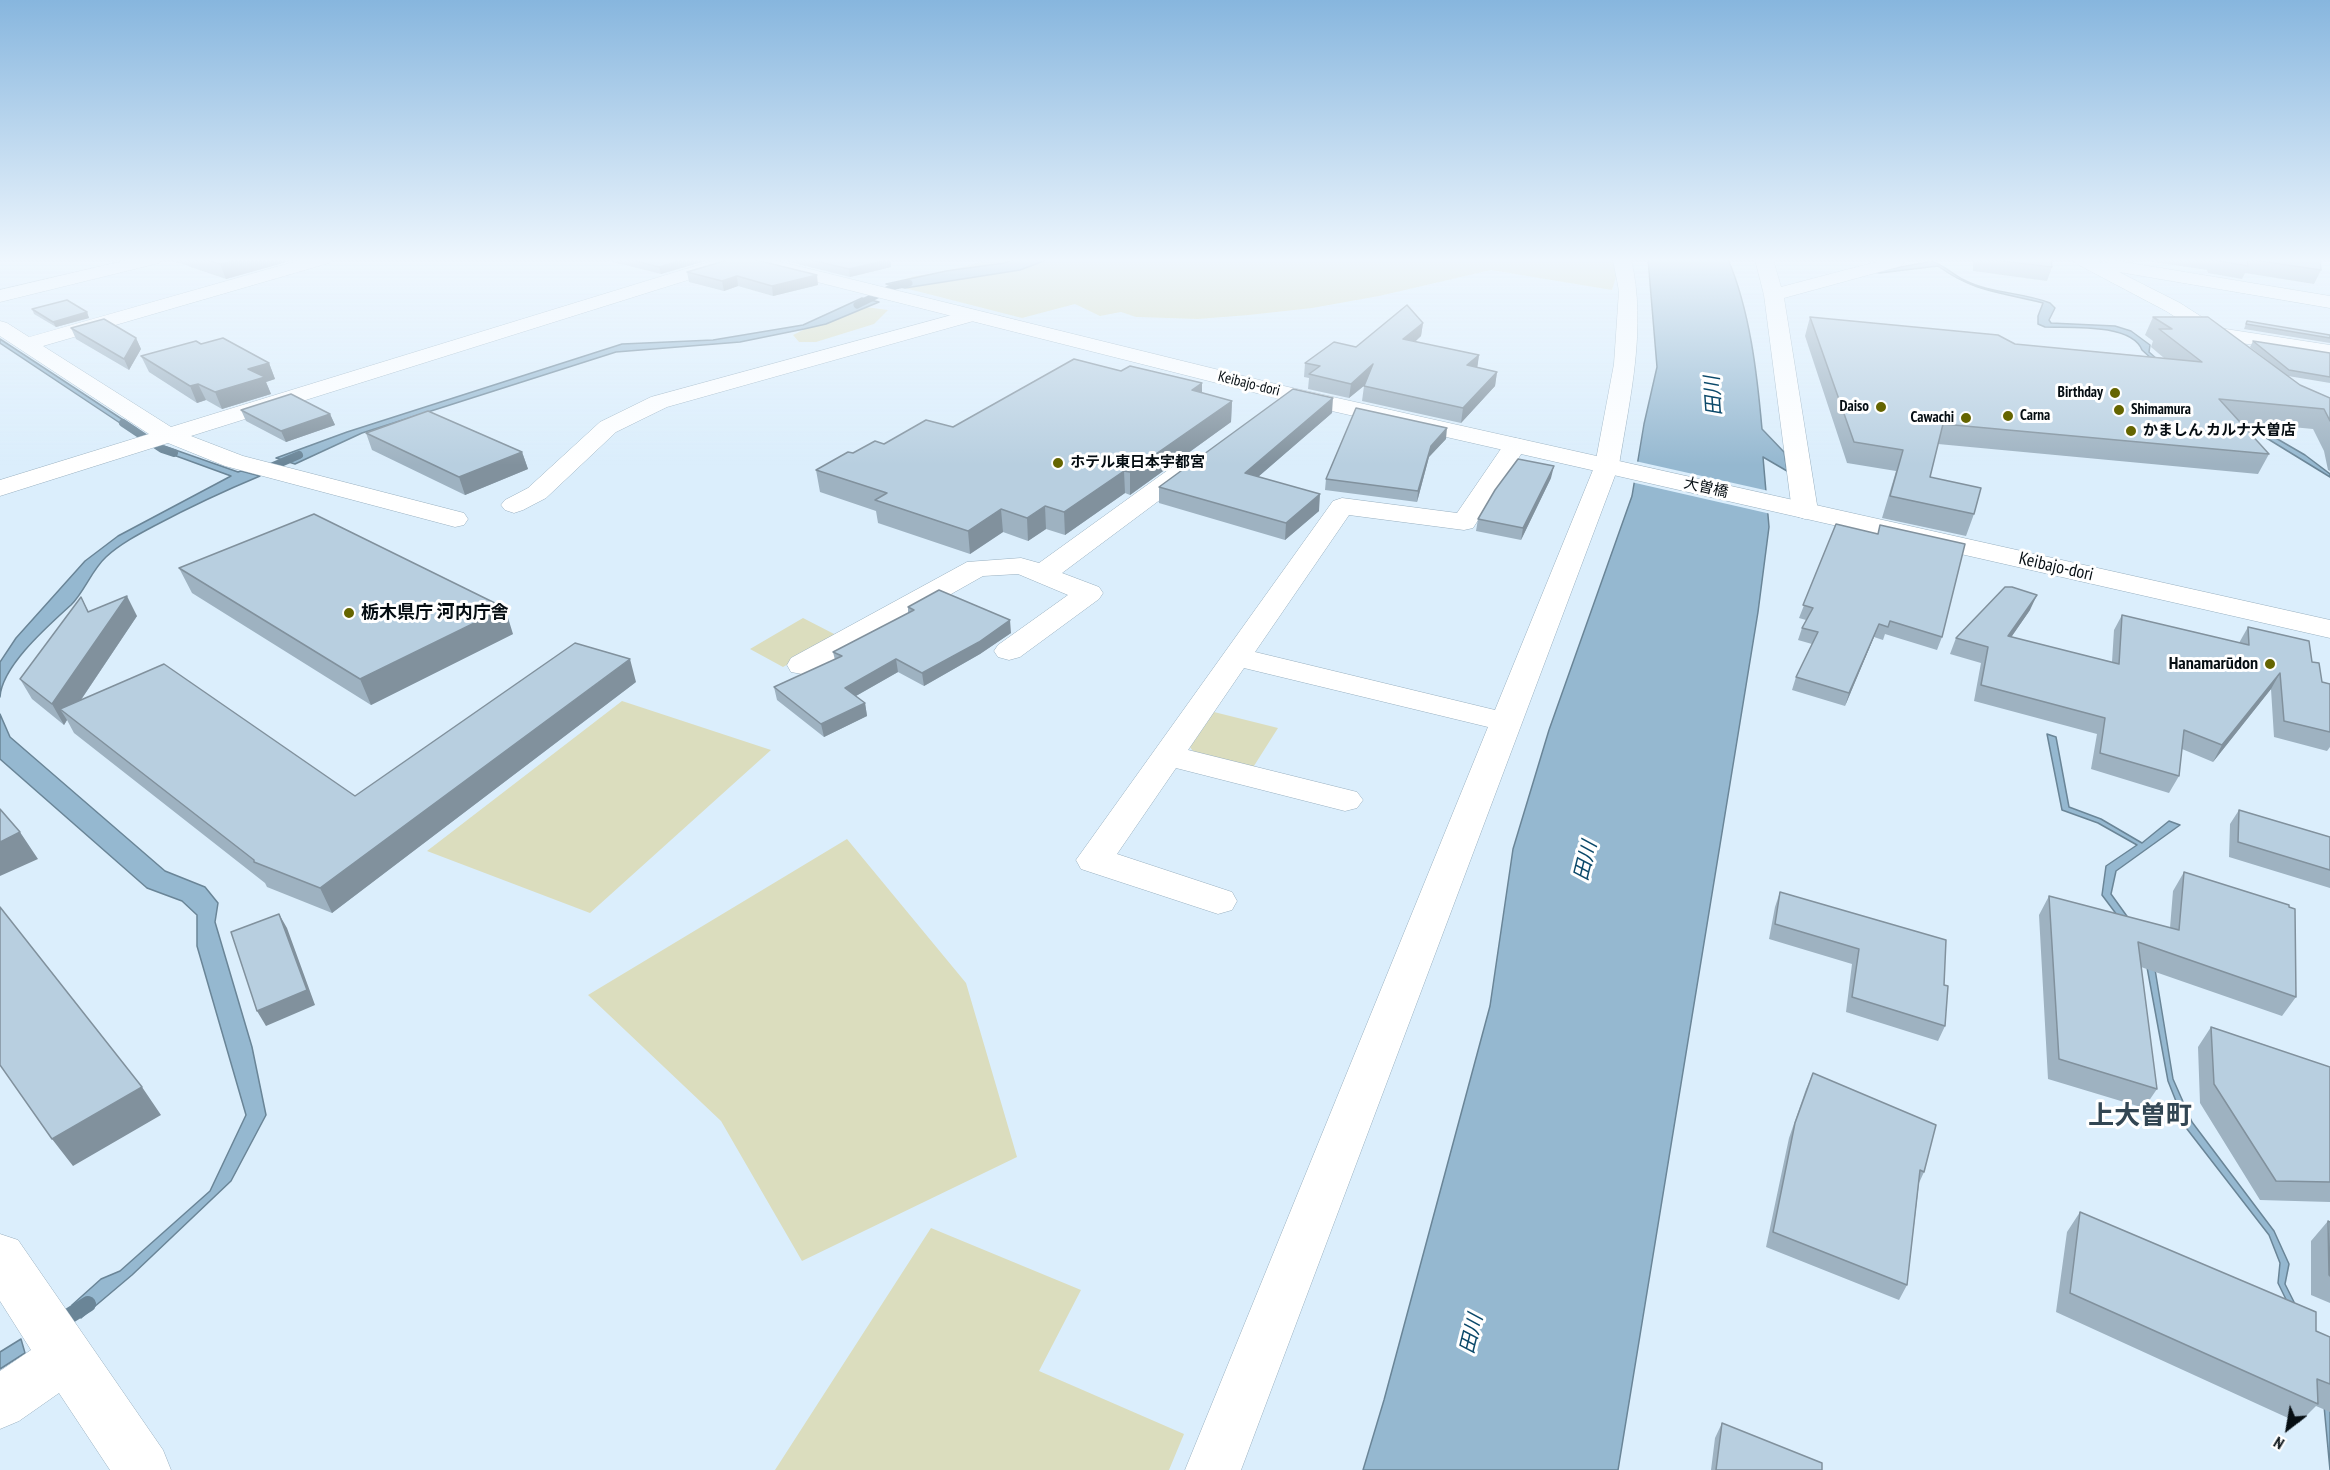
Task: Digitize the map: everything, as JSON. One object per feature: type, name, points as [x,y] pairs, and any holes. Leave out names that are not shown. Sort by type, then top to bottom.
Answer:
[{"type":"street","points":[[1,328],[167,435],[234,461],[455,519]]},
{"type":"street","points":[[26,344],[83,328]]},
{"type":"street","points":[[0,488],[514,328]]},
{"type":"street","points":[[514,505],[537,493],[608,427],[660,402],[928,328]]},
{"type":"street","name":"Keibajo-dori","points":[[1017,328],[1288,394],[1619,468]]},
{"type":"street","points":[[1213,1470],[1506,722],[1619,468],[1626,328]]},
{"type":"street","points":[[1777,328],[1793,508]]},
{"type":"street","points":[[2206,328],[2248,360]]},
{"type":"street","points":[[2215,333],[2330,351]]},
{"type":"street","points":[[1260,414],[1288,394]]},
{"type":"street","points":[[1218,901],[1094,860],[1342,506],[1464,522],[1515,445]]},
{"type":"street","points":[[1044,573],[1213,449]]},
{"type":"street","name":"大曽橋","points":[[1619,468],[1793,508]]},
{"type":"street","name":"Keibajo-dori","points":[[1793,508],[2330,629]]},
{"type":"street","points":[[802,665],[977,568],[1021,566],[1044,573],[1089,593],[1009,651]]},
{"type":"street","points":[[1236,657],[1506,722]]},
{"type":"street","points":[[1168,754],[1345,800]]},
{"type":"street","points":[[0,1256],[36,1315],[143,1470]]},
{"type":"street","points":[[0,1402],[67,1357]]},
{"type":"green space","points":[[807,328],[862,328],[816,342],[799,342],[793,335]]},
{"type":"green space","points":[[803,618],[838,636],[783,667],[750,649]]},
{"type":"green space","points":[[622,701],[771,750],[590,913],[427,851]]},
{"type":"green space","points":[[1214,712],[1278,728],[1252,769],[1195,754],[1190,747]]},
{"type":"green space","points":[[847,839],[966,983],[1017,1157],[802,1261],[721,1121],[588,995]]},
{"type":"green space","points":[[931,1228],[1081,1290],[1039,1371],[1184,1434],[1169,1470],[775,1470]]},
{"type":"water","points":[[787,328],[809,328],[740,342],[616,352],[362,433],[295,464],[276,458],[347,432],[622,344],[713,340]]},
{"type":"water","name":"田川","points":[[1654,328],[1748,328],[1755,364],[1762,429],[1784,452],[1787,471],[1763,457],[1769,527],[1758,612],[1618,1470],[1363,1470],[1490,1006],[1513,849],[1549,730],[1632,496],[1644,424],[1657,367]]},
{"type":"water","points":[[2068,328],[2120,328],[2131,331],[2150,345],[2149,352],[2189,387],[2186,390],[2142,350],[2136,341],[2126,335],[2113,331]]},
{"type":"water","points":[[0,339],[137,429],[132,431],[0,343]]},
{"type":"water","points":[[2243,419],[2305,455],[2330,474],[2330,477],[2237,420]]},
{"type":"water","points":[[164,446],[238,472],[260,476],[169,518],[111,552],[96,568],[71,605],[39,635],[17,660],[3,685],[0,697],[0,662],[16,638],[85,561],[118,536],[231,476],[157,449]]},
{"type":"water","points":[[0,714],[10,737],[165,871],[205,887],[218,903],[215,922],[252,1047],[266,1115],[231,1181],[132,1275],[81,1318],[72,1305],[101,1279],[120,1271],[210,1191],[246,1115],[197,946],[197,915],[182,901],[147,888],[0,759]]},
{"type":"water","points":[[2047,734],[2056,737],[2069,807],[2101,819],[2142,843],[2169,821],[2180,825],[2116,871],[2111,894],[2152,951],[2173,1079],[2192,1122],[2274,1231],[2289,1264],[2285,1284],[2301,1316],[2330,1361],[2330,1470],[2319,1352],[2297,1322],[2278,1283],[2280,1263],[2269,1235],[2187,1129],[2168,1081],[2144,951],[2102,895],[2106,866],[2137,845],[2098,823],[2062,810]]},
{"type":"water","points":[[21,1339],[25,1353],[0,1369],[0,1352]]},
{"type":"pier","points":[[1635,461],[1769,491],[1771,514],[1631,482]]},
{"type":"building","points":[[71,328],[118,328],[136,338],[124,359]]},
{"type":"building","points":[[1380,328],[1417,328],[1403,339],[1479,355],[1467,365],[1497,372],[1463,408],[1364,386],[1373,364],[1351,384],[1309,374],[1320,366],[1305,363],[1334,342],[1356,347]]},
{"type":"building","points":[[1814,328],[1921,328],[1998,335],[2015,344],[2202,362],[2159,329],[2222,328],[2300,385],[2330,398],[2330,421],[2324,409],[2219,399],[2269,454],[1943,424],[1930,477],[1981,488],[1974,514],[1890,496],[1903,450],[1854,442]]},
{"type":"building","points":[[2268,328],[2286,328],[2330,335],[2330,338]]},
{"type":"building","points":[[223,338],[269,363],[248,369],[265,377],[215,392],[198,384],[190,386],[141,356],[196,341],[201,344]]},
{"type":"building","points":[[2253,341],[2330,353],[2330,377],[2289,370]]},
{"type":"building","name":"ホテル東日本宇都宮","points":[[1074,359],[1121,371],[1130,366],[1202,383],[1192,390],[1232,401],[1130,472],[1124,471],[1064,512],[1045,506],[1027,518],[1001,509],[968,531],[875,500],[887,493],[816,470],[848,452],[853,453],[875,441],[884,444],[926,420],[953,427]]},
{"type":"building","points":[[1293,389],[1333,398],[1245,473],[1320,494],[1286,523],[1159,487]]},
{"type":"building","points":[[291,394],[330,414],[281,431],[241,410]]},
{"type":"building","points":[[1356,408],[1447,428],[1431,446],[1418,491],[1326,479]]},
{"type":"building","points":[[428,411],[522,452],[459,477],[366,433]]},
{"type":"building","points":[[1518,459],[1554,466],[1523,528],[1478,519],[1495,490]]},
{"type":"building","name":"栃木県庁 河内庁舎","points":[[314,514],[505,608],[360,679],[179,568]]},
{"type":"building","points":[[1836,524],[1878,534],[1880,525],[1965,544],[1942,637],[1890,621],[1888,627],[1879,624],[1849,693],[1796,677],[1818,632],[1802,628],[1813,608],[1803,605]]},
{"type":"building","points":[[2005,587],[2037,595],[2008,636],[2119,664],[2122,615],[2249,645],[2248,627],[2309,641],[2312,662],[2319,663],[2322,682],[2330,684],[2330,732],[2284,721],[2280,673],[2222,745],[2184,730],[2179,776],[2100,753],[2105,718],[1981,685],[1988,647],[1956,638]]},
{"type":"building","points":[[939,590],[1010,620],[979,642],[922,673],[896,659],[845,688],[865,703],[821,724],[774,687],[842,656],[833,652],[914,610],[908,607]]},
{"type":"building","points":[[127,596],[52,704],[20,679],[81,597],[88,612]]},
{"type":"building","points":[[575,643],[630,659],[320,888],[254,862],[60,709],[164,664],[355,796]]},
{"type":"building","points":[[0,809],[20,832],[0,842]]},
{"type":"building","points":[[2239,810],[2330,837],[2330,870],[2238,842]]},
{"type":"building","points":[[2184,872],[2289,905],[2295,909],[2296,997],[2138,942],[2157,1089],[2059,1059],[2049,896],[2179,930]]},
{"type":"building","points":[[1780,892],[1946,940],[1944,985],[1948,986],[1945,1026],[1852,997],[1859,949],[1775,924]]},
{"type":"building","points":[[0,907],[142,1087],[52,1139],[0,1065]]},
{"type":"building","points":[[279,914],[307,990],[257,1011],[231,932]]},
{"type":"building","points":[[2211,1027],[2330,1067],[2330,1182],[2276,1181],[2214,1084]]},
{"type":"building","points":[[1813,1073],[1936,1125],[1924,1172],[1920,1170],[1907,1285],[1773,1232],[1795,1123]]},
{"type":"building","points":[[2080,1212],[2316,1312],[2316,1331],[2330,1337],[2330,1384],[2317,1379],[2318,1404],[2070,1293]]},
{"type":"building","points":[[2328,1221],[2330,1222],[2330,1276],[2329,1275]]},
{"type":"building","points":[[1722,1423],[1822,1463],[1822,1470],[1716,1470]]},
{"type":"waterway","points":[[123,423],[162,449],[174,453]]},
{"type":"waterway","points":[[264,470],[299,455]]},
{"type":"waterway","points":[[58,1323],[88,1304]]},
{"type":"place","name":"Birthday","points":[[2115,393]]},
{"type":"place","name":"Daiso","points":[[1881,407]]},
{"type":"place","name":"Shimamura","points":[[2119,410]]},
{"type":"place","name":"Carna","points":[[2008,416]]},
{"type":"place","name":"Cawachi","points":[[1966,418]]},
{"type":"place","name":"かましん カルナ大曽店","points":[[2131,431]]},
{"type":"place","name":"ホテル東日本宇都宮","points":[[1058,463]]},
{"type":"place","name":"栃木県庁 河内庁舎","points":[[349,613]]},
{"type":"place","name":"Hanamarūdon","points":[[2270,664]]},
{"type":"district","name":"上大曽町","points":[[2140,1117]]}]
